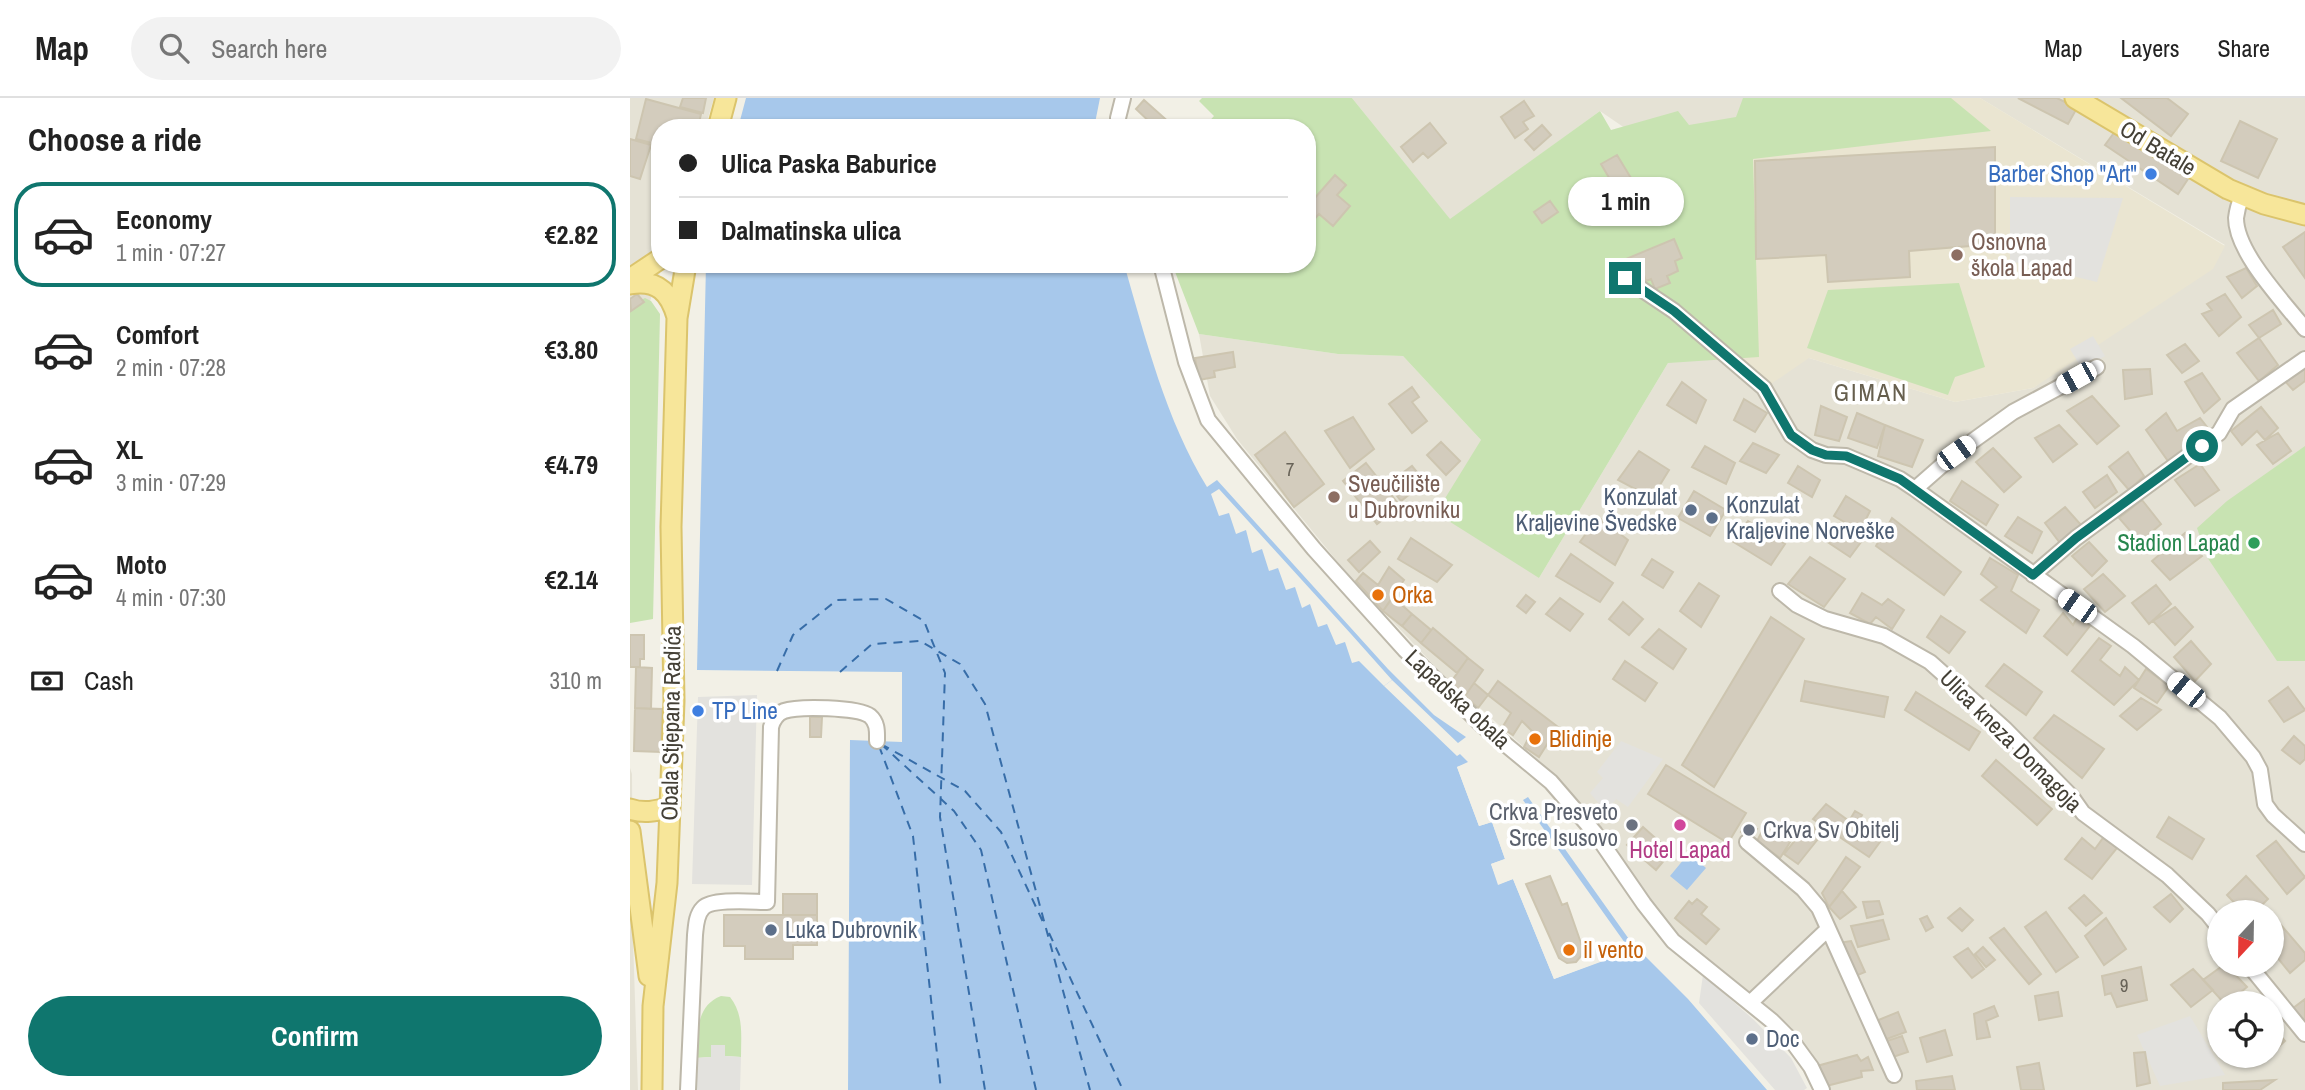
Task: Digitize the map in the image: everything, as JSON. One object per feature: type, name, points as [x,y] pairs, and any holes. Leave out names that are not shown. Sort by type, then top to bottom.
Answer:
[{"type":"main road","points":[[720,119],[726,98]]},
{"type":"main road","name":"Od Batale","points":[[2075,98],[2242,196],[2305,215]]},
{"type":"main road","points":[[630,281],[651,266]]},
{"type":"main road","name":"Obala Stjepana Radića","points":[[653,1006],[667,883],[674,701],[671,527],[677,318],[685,273]]},
{"type":"main road","points":[[630,281],[661,287],[673,303],[677,318]]},
{"type":"main road","points":[[630,809],[652,812],[670,807]]},
{"type":"main road","name":"Obala Stjepana Radića","points":[[630,831],[653,1006]]},
{"type":"main road","points":[[652,1090],[653,1006]]},
{"type":"street","points":[[1118,119],[1123,98]]},
{"type":"street","points":[[2242,196],[2236,215],[2247,256],[2305,329]]},
{"type":"street","name":"Lapadska obala","points":[[1163,273],[1186,362],[1208,420],[1314,549],[1405,650],[1482,725],[1551,782],[1595,833],[1644,904],[1674,941],[1792,1041],[1811,1067],[1822,1090]]},
{"type":"street","points":[[1625,278],[1674,311],[1764,388],[1791,435],[1812,450],[1826,455],[1846,456],[1900,479],[2133,646],[2220,719],[2253,757],[2260,770],[2265,804],[2273,815],[2305,844]]},
{"type":"street","points":[[2033,575],[2076,538],[2219,433],[2233,409],[2305,359]]},
{"type":"street","points":[[1915,489],[1956,453],[2013,412],[2097,367]]},
{"type":"street","name":"Ulica kneza Domagoja","points":[[1780,591],[1797,605],[1825,619],[1884,636],[1930,662],[2005,729],[2071,796],[2083,813],[2168,875],[2207,913]]},
{"type":"street","points":[[688,1090],[695,935],[701,910],[711,904],[767,902],[771,727],[774,718],[782,711],[796,709],[850,709],[872,718],[877,726],[877,741]]},
{"type":"street","points":[[1747,842],[1803,889],[1819,908],[1895,1075]]},
{"type":"street","points":[[1750,1003],[1828,929]]},
{"type":"street","points":[[2259,977],[2305,1034]]},
{"type":"shaded area","points":[[630,98],[714,98],[708,119],[651,119],[651,273],[660,273],[636,341],[630,342]]},
{"type":"shaded area","points":[[1352,98],[1790,98],[1755,115],[1638,137],[1600,111],[1450,220]]},
{"type":"shaded area","name":"Osnovna škola Lapad","points":[[1790,98],[1980,98],[2225,246],[2213,269],[2033,388],[1955,402],[1809,358],[1771,384],[1683,308],[1755,115]]},
{"type":"shaded area","points":[[1980,98],[2305,98],[2305,1090],[1830,1090],[1812,1053],[1791,1027],[1667,926],[1613,847],[1562,781],[1444,676],[1346,572],[1237,439],[1210,396],[1199,334],[1338,354],[1403,356],[1481,440],[1539,578],[1668,363],[1721,340],[1809,358],[1955,402],[2033,388],[2225,245]]},
{"type":"shaded area","points":[[2010,197],[2123,198],[2097,282],[2010,261]]},
{"type":"shaded area","points":[[2093,336],[2105,356],[2082,369],[2070,349]]},
{"type":"shaded area","points":[[757,695],[752,885],[692,884],[698,697]]},
{"type":"shaded area","points":[[1621,741],[1663,759],[1628,807],[1616,799],[1606,812],[1590,793],[1603,778],[1597,772]]},
{"type":"shaded area","points":[[630,768],[632,774],[633,940],[638,1090],[630,1090]]},
{"type":"shaded area","name":"Doc","points":[[1703,975],[1754,1020],[1791,1058],[1807,1088],[1775,1090],[1699,1003]]},
{"type":"shaded area","points":[[2190,1016],[2207,1045],[2207,1068],[2221,1068],[2225,1075],[2160,1086],[2137,1035]]},
{"type":"shaded area","points":[[711,1045],[725,1045],[725,1056],[741,1057],[740,1090],[696,1090],[696,1058],[711,1057]]},
{"type":"green space","points":[[1202,98],[1352,98],[1450,219],[1600,111],[1611,130],[1678,111],[1689,125],[1736,117],[1743,98],[1951,98],[1991,131],[1753,159],[1759,357],[1668,363],[1539,578],[1436,513],[1481,440],[1403,356],[1338,354],[1199,334],[1175,273],[1316,273],[1316,119],[1211,119],[1214,116],[1199,101]]},
{"type":"green space","points":[[1959,283],[1985,367],[1955,377],[1948,395],[1807,348],[1828,290]]},
{"type":"green space","points":[[645,298],[651,301],[660,314],[653,619],[630,623],[630,306]]},
{"type":"green space","name":"Stadion Lapad","points":[[2305,446],[2305,661],[2277,661],[2207,557],[2197,528],[2227,501]]},
{"type":"green space","points":[[721,996],[730,997],[738,1011],[741,1057],[725,1056],[725,1045],[712,1045],[711,1057],[696,1058],[702,1014],[706,1007]]},
{"type":"water","points":[[746,98],[1100,98],[1096,119],[740,119]]},
{"type":"water","points":[[706,273],[1127,273],[1169,407],[1207,487],[1217,480],[1388,669],[1434,715],[1466,737],[1458,743],[1392,680],[1384,686],[1457,756],[1460,754],[1468,762],[1457,767],[1479,826],[1492,822],[1505,859],[1491,864],[1499,884],[1513,879],[1554,979],[1630,950],[1523,800],[1528,797],[1631,942],[1688,999],[1767,1090],[848,1090],[850,740],[902,742],[902,672],[697,670]]},
{"type":"water","points":[[1689,853],[1706,868],[1687,890],[1670,876]]},
{"type":"pier","points":[[1219,489],[1392,680],[1384,686],[1359,661],[1352,663],[1345,642],[1336,645],[1327,624],[1318,627],[1310,604],[1302,608],[1295,587],[1286,590],[1278,568],[1269,571],[1262,549],[1252,553],[1246,530],[1236,534],[1229,513],[1219,516],[1211,494]]},
{"type":"pier","points":[[1472,762],[1461,769],[1481,822],[1495,820],[1508,858],[1507,862],[1495,866],[1500,880],[1512,875],[1516,877],[1556,975],[1622,950],[1625,953],[1554,979],[1513,879],[1498,885],[1491,864],[1505,859],[1492,822],[1479,826],[1457,767]]},
{"type":"building","points":[[683,98],[706,98],[703,113],[680,107]]},
{"type":"building","points":[[2018,98],[2057,98],[2077,108],[2068,124]]},
{"type":"building","points":[[2121,98],[2167,98],[2188,114],[2171,136]]},
{"type":"building","points":[[646,99],[701,114],[700,119],[651,119],[651,143],[636,139]]},
{"type":"building","points":[[1144,100],[1165,119],[1147,119],[1136,109]]},
{"type":"building","points":[[1524,101],[1534,116],[1523,122],[1528,129],[1515,138],[1501,117]]},
{"type":"building","points":[[2240,121],[2277,139],[2258,178],[2221,161]]},
{"type":"building","points":[[1430,123],[1446,143],[1428,158],[1423,153],[1413,162],[1401,147]]},
{"type":"building","points":[[1542,125],[1551,135],[1534,150],[1525,140]]},
{"type":"building","points":[[2116,130],[2188,179],[2178,194],[2105,145]]},
{"type":"building","points":[[630,139],[651,145],[640,179],[630,176]]},
{"type":"building","points":[[1995,147],[1995,244],[1909,251],[1910,277],[1828,282],[1826,255],[1756,259],[1755,161]]},
{"type":"building","points":[[1617,155],[1637,188],[1621,198],[1601,164]]},
{"type":"building","points":[[1335,175],[1346,185],[1337,195],[1350,206],[1333,226],[1319,214],[1316,217],[1316,197]]},
{"type":"building","points":[[1550,201],[1558,212],[1542,223],[1534,212]]},
{"type":"building","points":[[2305,232],[2305,278],[2283,247]]},
{"type":"building","points":[[1674,239],[1682,258],[1675,261],[1678,271],[1667,276],[1670,283],[1655,289],[1651,279],[1646,281],[1642,269],[1632,273],[1626,259]]},
{"type":"building","points":[[2246,268],[2257,286],[2242,298],[2227,277]]},
{"type":"building","points":[[637,294],[644,302],[631,311],[630,299]]},
{"type":"building","points":[[2225,294],[2241,317],[2219,336],[2202,314],[2212,310],[2207,304]]},
{"type":"building","points":[[2273,310],[2281,324],[2259,338],[2249,325]]},
{"type":"building","points":[[2259,338],[2278,365],[2259,381],[2237,353]]},
{"type":"building","points":[[2185,344],[2199,361],[2182,373],[2167,355]]},
{"type":"building","points":[[1233,352],[1235,367],[1214,371],[1215,377],[1199,380],[1195,358]]},
{"type":"building","points":[[2305,364],[2305,381],[2293,390],[2284,380]]},
{"type":"building","points":[[2150,369],[2152,394],[2125,399],[2123,370]]},
{"type":"building","points":[[2202,373],[2220,399],[2204,413],[2185,382]]},
{"type":"building","points":[[1682,382],[1706,400],[1696,423],[1667,405]]},
{"type":"building","points":[[1412,387],[1419,397],[1412,402],[1427,421],[1412,433],[1389,404]]},
{"type":"building","points":[[2092,396],[2119,426],[2097,444],[2067,411]]},
{"type":"building","points":[[1744,399],[1767,413],[1755,432],[1734,420]]},
{"type":"building","points":[[1821,406],[1847,417],[1839,441],[1815,435]]},
{"type":"building","points":[[2261,407],[2278,428],[2265,440],[2257,431],[2242,445],[2231,431]]},
{"type":"building","points":[[1857,413],[1885,425],[1877,448],[1848,438]]},
{"type":"building","points":[[2166,413],[2177,431],[2200,418],[2211,432],[2168,461],[2146,430]]},
{"type":"building","points":[[1353,417],[1374,449],[1350,468],[1325,431]]},
{"type":"building","points":[[1885,425],[1923,440],[1912,467],[1878,456]]},
{"type":"building","points":[[2059,425],[2077,444],[2053,462],[2035,438]]},
{"type":"building","name":"Sveučilište u Dubrovniku","points":[[1285,432],[1324,484],[1294,507],[1255,455]]},
{"type":"building","points":[[2278,433],[2291,451],[2273,464],[2257,445]]},
{"type":"building","points":[[1441,442],[1460,461],[1446,475],[1427,455]]},
{"type":"building","points":[[1753,443],[1779,455],[1766,473],[1740,461]]},
{"type":"building","points":[[1705,446],[1735,463],[1726,484],[1692,467]]},
{"type":"building","points":[[1993,448],[2021,477],[2004,492],[1976,462]]},
{"type":"building","points":[[1639,451],[1669,470],[1652,498],[1618,480]]},
{"type":"building","points":[[2128,452],[2144,476],[2129,490],[2109,467]]},
{"type":"building","points":[[1366,463],[1400,506],[1377,524],[1343,481]]},
{"type":"building","points":[[2200,464],[2219,490],[2195,506],[2175,480]]},
{"type":"building","points":[[1412,466],[1425,482],[1401,501],[1388,484]]},
{"type":"building","points":[[1798,466],[1820,480],[1812,497],[1788,483]]},
{"type":"building","points":[[2107,475],[2117,492],[2095,508],[2083,492]]},
{"type":"building","points":[[1962,481],[1998,505],[1986,525],[1950,501]]},
{"type":"building","points":[[1694,491],[1726,510],[1710,536],[1678,518]]},
{"type":"building","points":[[1846,496],[1870,511],[1860,531],[1834,516]]},
{"type":"building","points":[[2142,500],[2161,524],[2140,542],[2119,518]]},
{"type":"building","points":[[2065,507],[2081,525],[2060,543],[2045,523]]},
{"type":"building","points":[[1598,517],[1628,540],[1615,565],[1580,542]]},
{"type":"building","points":[[2018,517],[2042,532],[2032,553],[2005,536]]},
{"type":"building","points":[[1892,518],[1961,572],[1944,595],[1876,546]]},
{"type":"building","points":[[1748,521],[1785,544],[1771,565],[1732,541]]},
{"type":"building","points":[[1840,523],[1864,538],[1850,557],[1826,541]]},
{"type":"building","points":[[2185,533],[2202,556],[2170,580],[2152,561]]},
{"type":"building","points":[[1411,538],[1452,565],[1437,582],[1398,559]]},
{"type":"building","points":[[1370,541],[1380,552],[1359,572],[1348,560]]},
{"type":"building","points":[[2089,542],[2107,561],[2092,576],[2072,556]]},
{"type":"building","points":[[1571,554],[1613,583],[1600,602],[1556,576]]},
{"type":"building","points":[[1810,557],[1845,579],[1824,607],[1788,584]]},
{"type":"building","points":[[1990,558],[2018,575],[2011,591],[2039,610],[2026,633],[1981,600],[1997,587],[1981,574]]},
{"type":"building","points":[[1652,559],[1673,572],[1663,588],[1642,575]]},
{"type":"building","points":[[1389,567],[1404,580],[1383,611],[1356,581],[1363,573],[1378,585]]},
{"type":"building","points":[[2103,574],[2125,596],[2105,612],[2084,589]]},
{"type":"building","points":[[1699,583],[1719,596],[1701,627],[1680,611]]},
{"type":"building","points":[[2156,585],[2171,604],[2149,624],[2132,603]]},
{"type":"building","points":[[1862,593],[1882,605],[1888,599],[1904,610],[1892,629],[1876,617],[1870,624],[1850,613]]},
{"type":"building","points":[[1526,595],[1535,602],[1526,613],[1517,606]]},
{"type":"building","points":[[1393,597],[1412,614],[1402,626],[1383,611]]},
{"type":"building","points":[[1560,598],[1583,614],[1570,631],[1546,614]]},
{"type":"building","points":[[1623,602],[1643,619],[1629,635],[1609,619]]},
{"type":"building","points":[[2175,607],[2193,627],[2175,645],[2153,621]]},
{"type":"building","points":[[2063,613],[2073,625],[2078,616],[2090,626],[2067,655],[2044,636]]},
{"type":"building","points":[[1412,614],[1431,630],[1421,643],[1402,626]]},
{"type":"building","points":[[1941,616],[1965,632],[1949,653],[1927,637]]},
{"type":"building","points":[[1771,617],[1804,639],[1714,787],[1682,765]]},
{"type":"building","points":[[1433,628],[1468,658],[1457,673],[1421,643]]},
{"type":"building","points":[[1659,629],[1686,649],[1673,669],[1642,647]]},
{"type":"building","points":[[630,635],[644,635],[644,659],[640,659],[640,667],[630,667]]},
{"type":"building","points":[[2099,638],[2111,646],[2100,660],[2120,676],[2125,667],[2139,680],[2114,705],[2072,671]]},
{"type":"building","points":[[2191,641],[2211,664],[2195,681],[2174,657]]},
{"type":"building","points":[[1468,658],[1483,670],[1465,696],[1451,682]]},
{"type":"building","points":[[1625,661],[1657,683],[1645,701],[1613,679]]},
{"type":"building","points":[[2004,664],[2042,692],[2026,715],[1986,686]]},
{"type":"building","points":[[636,667],[652,668],[651,709],[635,708]]},
{"type":"building","points":[[2146,669],[2169,686],[2157,703],[2134,688]]},
{"type":"building","points":[[1498,681],[1558,727],[1539,757],[1524,747],[1532,731],[1522,721],[1513,735],[1502,728],[1511,713],[1488,695]]},
{"type":"building","points":[[1805,681],[1888,697],[1884,717],[1801,701]]},
{"type":"building","points":[[1474,683],[1488,695],[1478,708],[1465,696]]},
{"type":"building","points":[[2288,687],[2305,710],[2284,722],[2269,701]]},
{"type":"building","points":[[1916,692],[1980,732],[1969,750],[1905,710]]},
{"type":"building","points":[[2141,698],[2161,710],[2137,730],[2120,716]]},
{"type":"building","points":[[635,708],[662,709],[661,752],[634,751]]},
{"type":"building","points":[[2054,715],[2104,749],[2082,778],[2034,738]]},
{"type":"building","points":[[810,717],[822,717],[821,737],[810,737]]},
{"type":"building","points":[[2294,736],[2305,746],[2305,759],[2300,764],[2282,750]]},
{"type":"building","points":[[1996,760],[2052,809],[2037,825],[1982,776]]},
{"type":"building","points":[[1666,765],[1746,813],[1728,843],[1648,794]]},
{"type":"building","points":[[1826,804],[1849,821],[1855,811],[1862,815],[1856,825],[1880,842],[1869,857],[1813,819]]},
{"type":"building","points":[[2169,817],[2204,839],[2192,859],[2157,837]]},
{"type":"building","points":[[1767,822],[1792,839],[1780,858],[1757,841]]},
{"type":"building","name":"Crkva Sv Obitelj","points":[[1747,823],[1757,829],[1751,838],[1741,832]]},
{"type":"building","points":[[1809,823],[1822,834],[1798,864],[1784,854]]},
{"type":"building","points":[[1643,827],[1671,852],[1656,870],[1627,845]]},
{"type":"building","points":[[2082,838],[2095,849],[2103,838],[2117,848],[2092,879],[2065,859]]},
{"type":"building","points":[[2276,841],[2305,877],[2287,894],[2257,856]]},
{"type":"building","points":[[1846,857],[1860,867],[1829,907],[1822,893]]},
{"type":"building","points":[[1550,876],[1562,905],[1567,903],[1582,946],[1581,956],[1576,962],[1567,963],[1559,958],[1526,884]]},
{"type":"building","points":[[2246,876],[2268,899],[2232,900],[2227,895]]},
{"type":"building","points":[[1842,891],[1856,907],[1840,919],[1829,907]]},
{"type":"building","points":[[783,894],[817,894],[817,915],[783,915]]},
{"type":"building","points":[[2171,894],[2183,909],[2170,922],[2154,907]]},
{"type":"building","points":[[2084,895],[2102,913],[2086,926],[2069,908]]},
{"type":"building","points":[[1697,899],[1707,907],[1701,914],[1719,929],[1706,944],[1675,918],[1689,901],[1692,904]]},
{"type":"building","points":[[1879,901],[1883,914],[1867,918],[1863,902]]},
{"type":"building","points":[[1960,908],[1973,920],[1962,931],[1948,918]]},
{"type":"building","points":[[2046,912],[2078,957],[2056,972],[2025,927]]},
{"type":"building","name":"Luka Dubrovnik","points":[[724,915],[817,915],[817,945],[793,945],[793,959],[745,959],[745,946],[724,946]]},
{"type":"building","points":[[1927,916],[1933,927],[1926,931],[1920,919]]},
{"type":"building","points":[[2106,918],[2126,949],[2104,965],[2085,936]]},
{"type":"building","points":[[1883,920],[1889,939],[1858,947],[1851,926]]},
{"type":"building","points":[[2004,928],[2041,974],[2029,984],[1990,938]]},
{"type":"building","points":[[2284,928],[2305,953],[2305,960],[2290,973],[2284,966]]},
{"type":"building","points":[[1851,941],[1865,972],[1853,977],[1838,943]]},
{"type":"building","points":[[1983,947],[1995,960],[1986,967],[1975,954]]},
{"type":"building","points":[[1968,948],[1984,969],[1972,978],[1954,957]]},
{"type":"building","points":[[2141,967],[2147,1000],[2117,1007],[2111,993],[2105,995],[2102,976]]},
{"type":"building","points":[[2193,969],[2213,990],[2207,991],[2207,995],[2191,1007],[2171,985]]},
{"type":"building","points":[[2207,977],[2237,977],[2247,987],[2242,991],[2213,991],[2203,980]]},
{"type":"building","points":[[2058,992],[2062,1016],[2039,1020],[2035,996]]},
{"type":"building","points":[[2305,999],[2305,1025],[2292,1009]]},
{"type":"building","points":[[1994,1006],[1998,1016],[1986,1021],[1990,1037],[1977,1039],[1974,1014]]},
{"type":"building","points":[[1898,1012],[1906,1032],[1884,1040],[1876,1021]]},
{"type":"building","points":[[1945,1030],[1952,1055],[1927,1062],[1920,1038]]},
{"type":"building","points":[[1902,1036],[1908,1052],[1890,1058],[1884,1042]]},
{"type":"building","points":[[2145,1052],[2150,1083],[2137,1086],[2134,1053]]},
{"type":"building","points":[[1857,1055],[1861,1061],[1868,1057],[1873,1070],[1861,1071],[1862,1077],[1826,1086],[1817,1066]]},
{"type":"building","points":[[2039,1063],[2044,1090],[2021,1090],[2017,1067]]},
{"type":"building","points":[[1952,1076],[1955,1090],[1917,1090],[1916,1081]]},
{"type":"building","points":[[2275,1080],[2260,1090],[2223,1090],[2223,1083]]},
{"type":"ferry route","points":[[777,671],[793,635],[837,600],[886,599],[924,621],[945,673],[940,817],[985,1090]]},
{"type":"ferry route","points":[[840,672],[872,644],[920,641],[960,664],[985,704],[1090,1090]]},
{"type":"ferry route","points":[[881,744],[965,791],[1001,832],[1043,922]]},
{"type":"ferry route","points":[[881,744],[954,811],[981,850],[1036,1090]]},
{"type":"ferry route","points":[[879,746],[913,836],[941,1090]]},
{"type":"ferry route","points":[[1049,933],[1123,1090]]},
{"type":"place","name":"Barber Shop \"Art\"","points":[[2151,174]]},
{"type":"place","name":"Osnovna škola Lapad","points":[[1957,255]]},
{"type":"place","name":"Sveučilište u Dubrovniku","points":[[1334,497]]},
{"type":"place","name":"Konzulat Kraljevine Švedske","points":[[1691,510]]},
{"type":"place","name":"Konzulat Kraljevine Norveške","points":[[1712,518]]},
{"type":"place","name":"Stadion Lapad","points":[[2254,543]]},
{"type":"place","name":"Orka","points":[[1378,595]]},
{"type":"place","name":"TP Line","points":[[698,711]]},
{"type":"place","name":"Blidinje","points":[[1535,739]]},
{"type":"place","name":"Crkva Presveto Srce Isusovo","points":[[1632,825]]},
{"type":"place","name":"Hotel Lapad","points":[[1680,825]]},
{"type":"place","name":"Crkva Sv Obitelj","points":[[1749,830]]},
{"type":"place","name":"Luka Dubrovnik","points":[[771,930]]},
{"type":"place","name":"il vento","points":[[1569,950]]},
{"type":"place","name":"Doc","points":[[1752,1039]]},
{"type":"district","name":"GIMAN","points":[[1871,393]]},
{"type":"route","points":[[1625,278],[1674,311],[1764,388],[1791,435],[1812,450],[1826,455],[1846,456],[1900,479],[2033,575],[2076,538],[2202,446]]}]
